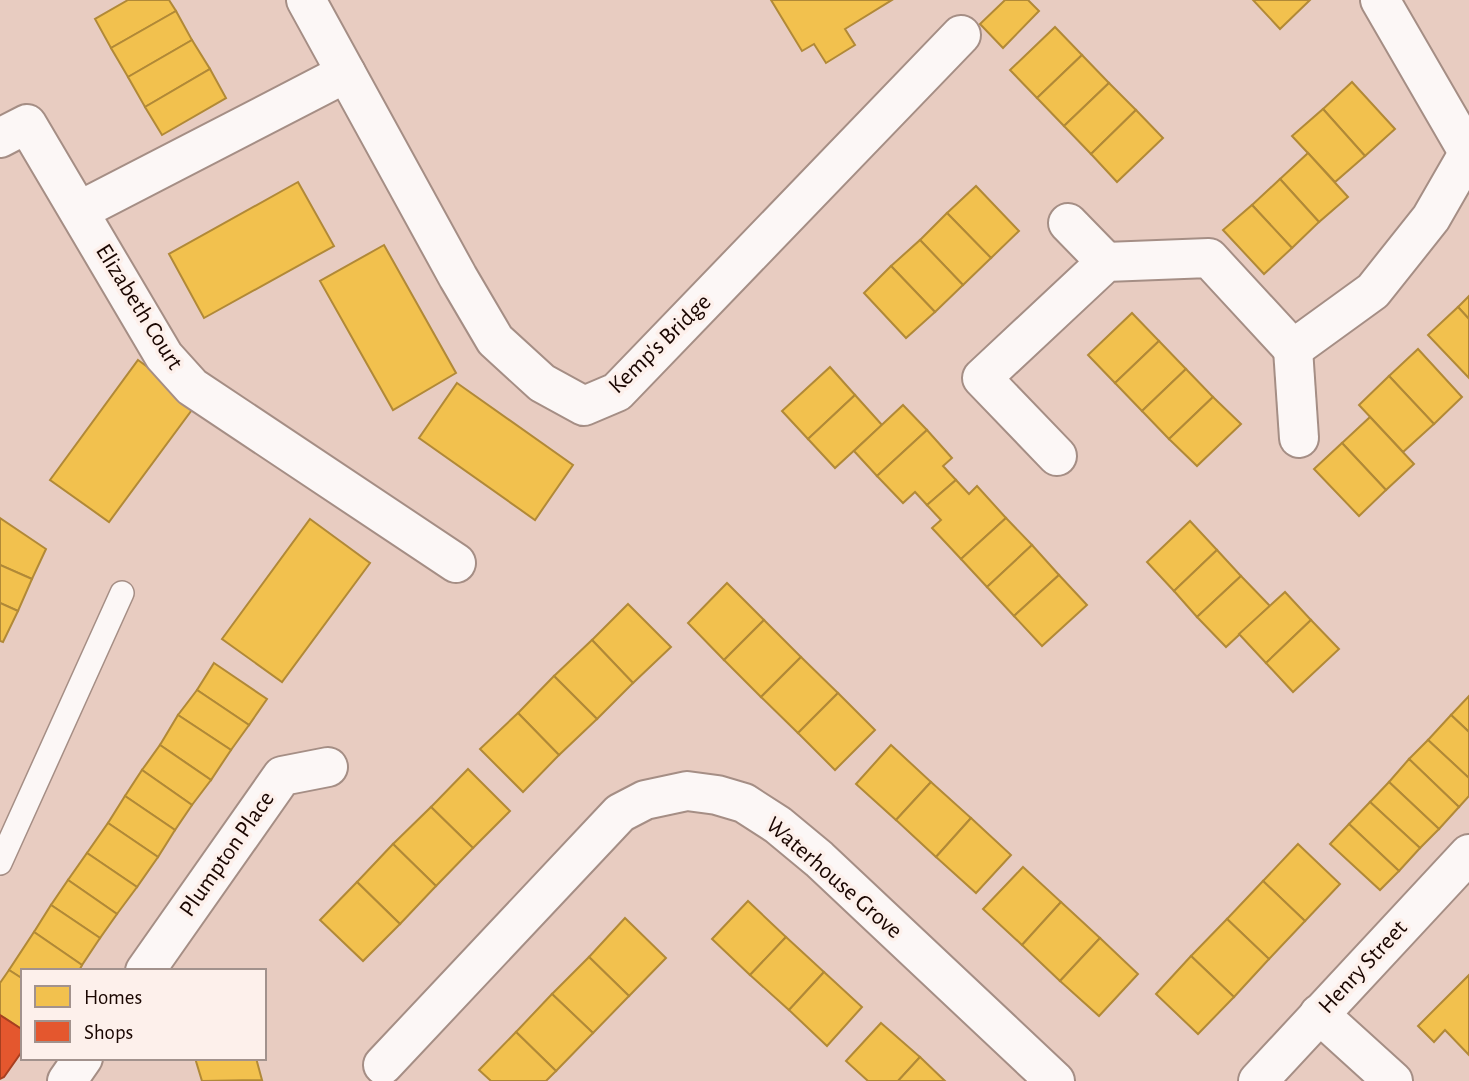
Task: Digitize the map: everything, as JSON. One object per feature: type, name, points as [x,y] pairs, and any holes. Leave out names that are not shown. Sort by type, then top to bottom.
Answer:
[{"type":"street","name":"Kemp's Bridge","points":[[306,0],[495,340],[542,383],[584,406],[617,392],[961,34]]},
{"type":"street","points":[[1293,349],[1373,291],[1431,218],[1469,152],[1380,0]]},
{"type":"street","points":[[79,211],[346,73]]},
{"type":"street","name":"Elizabeth Court","points":[[0,138],[27,124],[164,356],[192,387],[456,563]]},
{"type":"street","points":[[1068,223],[1106,262]]},
{"type":"street","points":[[1057,456],[982,379],[1106,262],[1209,258],[1293,349],[1299,439]]},
{"type":"street","name":"Plumpton Place","points":[[146,969],[282,776],[328,767]]},
{"type":"street","name":"Waterhouse Grove","points":[[383,1065],[620,813],[645,800],[687,791],[718,795],[744,803],[778,825],[819,859],[1055,1081]]},
{"type":"street","name":"Henry Street","points":[[1258,1081],[1469,854]]},
{"type":"street","points":[[1319,1014],[1393,1081]]},
{"type":"street","points":[[67,1081],[82,1060]]},
{"type":"lane","points":[[0,863],[122,593]]},
{"type":"building: Homes","points":[[128,0],[169,0],[176,11],[111,48],[95,19]]},
{"type":"building: Homes","points":[[771,0],[892,0],[845,29],[855,45],[826,63],[814,44],[802,51]]},
{"type":"building: Homes","points":[[1005,0],[1028,0],[1039,11],[1003,48],[980,24]]},
{"type":"building: Homes","points":[[1253,0],[1310,0],[1280,29]]},
{"type":"building: Homes","points":[[176,11],[192,40],[128,77],[111,48]]},
{"type":"building: Homes","points":[[1055,27],[1082,55],[1037,98],[1010,70]]},
{"type":"building: Homes","points":[[192,40],[210,69],[145,107],[128,77]]},
{"type":"building: Homes","points":[[1082,55],[1109,83],[1064,126],[1037,98]]},
{"type":"building: Homes","points":[[210,69],[226,98],[162,135],[145,107]]},
{"type":"building: Homes","points":[[1352,82],[1395,129],[1365,156],[1323,109]]},
{"type":"building: Homes","points":[[1109,83],[1136,110],[1091,154],[1064,126]]},
{"type":"building: Homes","points":[[1323,109],[1365,156],[1335,182],[1292,136]]},
{"type":"building: Homes","points":[[1136,110],[1163,138],[1117,182],[1091,154]]},
{"type":"building: Homes","points":[[1308,153],[1348,197],[1319,222],[1280,179]]},
{"type":"building: Homes","points":[[1280,179],[1319,222],[1292,248],[1252,205]]},
{"type":"building: Homes","points":[[298,182],[334,246],[204,318],[169,254]]},
{"type":"building: Homes","points":[[976,186],[1019,231],[991,258],[947,213]]},
{"type":"building: Homes","points":[[1252,205],[1292,248],[1264,274],[1223,230]]},
{"type":"building: Homes","points":[[947,213],[991,258],[963,285],[920,240]]},
{"type":"building: Homes","points":[[920,240],[963,285],[935,312],[891,266]]},
{"type":"building: Homes","points":[[384,245],[456,373],[393,410],[320,281]]},
{"type":"building: Homes","points":[[891,266],[935,312],[906,338],[864,293]]},
{"type":"building: Homes","points":[[1469,296],[1469,319],[1458,307]]},
{"type":"building: Homes","points":[[1458,307],[1469,319],[1469,378],[1428,335]]},
{"type":"building: Homes","points":[[1132,313],[1159,341],[1115,383],[1088,355]]},
{"type":"building: Homes","points":[[1159,341],[1186,369],[1142,411],[1115,383]]},
{"type":"building: Homes","points":[[1418,349],[1462,397],[1434,424],[1389,376]]},
{"type":"building: Homes","points":[[138,360],[197,403],[109,522],[50,480]]},
{"type":"building: Homes","points":[[830,367],[855,395],[808,439],[782,411]]},
{"type":"building: Homes","points":[[1186,369],[1213,397],[1169,439],[1142,411]]},
{"type":"building: Homes","points":[[1389,376],[1434,424],[1403,452],[1359,405]]},
{"type":"building: Homes","points":[[457,383],[573,465],[535,520],[419,438]]},
{"type":"building: Homes","points":[[855,395],[882,425],[835,468],[808,439]]},
{"type":"building: Homes","points":[[1213,397],[1241,424],[1197,466],[1169,439]]},
{"type":"building: Homes","points":[[903,405],[927,430],[877,476],[854,451]]},
{"type":"building: Homes","points":[[1370,417],[1414,464],[1386,490],[1342,443]]},
{"type":"building: Homes","points":[[927,430],[952,458],[943,466],[956,480],[927,505],[915,492],[903,503],[877,476]]},
{"type":"building: Homes","points":[[1342,443],[1386,490],[1359,516],[1314,469]]},
{"type":"building: Homes","points":[[956,480],[969,494],[977,486],[1006,518],[961,559],[932,528],[941,520],[927,505]]},
{"type":"building: Homes","points":[[0,518],[46,549],[32,579],[0,565]]},
{"type":"building: Homes","points":[[1006,518],[1032,545],[987,587],[961,559]]},
{"type":"building: Homes","points":[[310,519],[370,563],[282,682],[222,639]]},
{"type":"building: Homes","points":[[1190,521],[1217,550],[1174,591],[1147,562]]},
{"type":"building: Homes","points":[[1032,545],[1059,575],[1014,616],[987,587]]},
{"type":"building: Homes","points":[[1217,550],[1241,576],[1197,617],[1174,591]]},
{"type":"building: Homes","points":[[0,565],[32,579],[18,611],[0,603]]},
{"type":"building: Homes","points":[[1059,575],[1087,605],[1042,646],[1014,616]]},
{"type":"building: Homes","points":[[1241,576],[1270,606],[1226,647],[1197,617]]},
{"type":"building: Homes","points":[[727,583],[764,620],[724,660],[688,623]]},
{"type":"building: Homes","points":[[1285,592],[1311,620],[1266,663],[1239,634]]},
{"type":"building: Homes","points":[[0,603],[18,611],[3,642],[0,641]]},
{"type":"building: Homes","points":[[628,604],[671,647],[633,683],[592,640]]},
{"type":"building: Homes","points":[[764,620],[801,657],[761,697],[724,660]]},
{"type":"building: Homes","points":[[1311,620],[1339,649],[1293,692],[1266,663]]},
{"type":"building: Homes","points":[[592,640],[633,683],[597,719],[554,676]]},
{"type":"building: Homes","points":[[801,657],[838,693],[798,733],[761,697]]},
{"type":"building: Homes","points":[[214,663],[267,699],[249,725],[197,690]]},
{"type":"building: Homes","points":[[554,676],[597,719],[559,755],[518,713]]},
{"type":"building: Homes","points":[[197,690],[249,725],[231,750],[178,715]]},
{"type":"building: Homes","points":[[838,693],[875,730],[835,770],[798,733]]},
{"type":"building: Homes","points":[[1469,696],[1469,732],[1451,715]]},
{"type":"building: Homes","points":[[518,713],[559,755],[523,792],[480,749]]},
{"type":"building: Homes","points":[[178,715],[231,750],[211,780],[160,745]]},
{"type":"building: Homes","points":[[1451,715],[1469,732],[1469,778],[1428,740]]},
{"type":"building: Homes","points":[[1428,740],[1469,778],[1469,796],[1459,807],[1409,759]]},
{"type":"building: Homes","points":[[160,745],[211,780],[192,805],[142,770]]},
{"type":"building: Homes","points":[[891,745],[931,782],[896,820],[856,784]]},
{"type":"building: Homes","points":[[1409,759],[1459,807],[1439,829],[1389,782]]},
{"type":"building: Homes","points":[[468,769],[510,811],[473,848],[431,807]]},
{"type":"building: Homes","points":[[142,770],[192,805],[175,830],[125,796]]},
{"type":"building: Homes","points":[[931,782],[971,818],[936,857],[896,820]]},
{"type":"building: Homes","points":[[1389,782],[1439,829],[1420,848],[1370,802]]},
{"type":"building: Homes","points":[[125,796],[175,830],[158,857],[108,823]]},
{"type":"building: Homes","points":[[1370,802],[1420,848],[1399,871],[1349,824]]},
{"type":"building: Homes","points":[[431,807],[473,848],[436,886],[393,844]]},
{"type":"building: Homes","points":[[971,818],[1011,855],[976,893],[936,857]]},
{"type":"building: Homes","points":[[108,823],[158,857],[137,887],[87,853]]},
{"type":"building: Homes","points":[[1349,824],[1399,871],[1380,890],[1330,844]]},
{"type":"building: Homes","points":[[393,844],[436,886],[400,924],[357,882]]},
{"type":"building: Homes","points":[[1298,844],[1340,884],[1305,921],[1263,881]]},
{"type":"building: Homes","points":[[87,853],[137,887],[117,914],[68,880]]},
{"type":"building: Homes","points":[[1023,867],[1061,902],[1022,945],[983,909]]},
{"type":"building: Homes","points":[[68,880],[117,914],[100,938],[51,905]]},
{"type":"building: Homes","points":[[1263,881],[1305,921],[1269,959],[1227,919]]},
{"type":"building: Homes","points":[[357,882],[400,924],[363,961],[320,920]]},
{"type":"building: Homes","points":[[748,901],[786,937],[750,975],[712,939]]},
{"type":"building: Homes","points":[[1061,902],[1100,938],[1060,981],[1022,945]]},
{"type":"building: Homes","points":[[51,905],[100,938],[82,965],[34,932]]},
{"type":"building: Homes","points":[[625,918],[666,958],[629,996],[589,957]]},
{"type":"building: Homes","points":[[1227,919],[1269,959],[1234,997],[1191,956]]},
{"type":"building: Homes","points":[[34,932],[82,965],[80,969],[21,969],[21,978],[9,970]]},
{"type":"building: Homes","points":[[786,937],[824,972],[789,1010],[750,975]]},
{"type":"building: Homes","points":[[1100,938],[1138,974],[1099,1016],[1060,981]]},
{"type":"building: Homes","points":[[1191,956],[1234,997],[1198,1034],[1156,994]]},
{"type":"building: Homes","points":[[589,957],[629,996],[593,1033],[552,994]]},
{"type":"building: Homes","points":[[9,970],[21,978],[21,1029],[0,1015],[0,983]]},
{"type":"building: Homes","points":[[824,972],[862,1007],[827,1046],[789,1010]]},
{"type":"building: Homes","points":[[1469,975],[1469,1055],[1445,1030],[1434,1042],[1418,1026]]},
{"type":"building: Homes","points":[[552,994],[593,1033],[556,1071],[516,1032]]},
{"type":"building: Homes","points":[[881,1023],[920,1057],[898,1081],[868,1081],[846,1061]]},
{"type":"building: Homes","points":[[516,1032],[556,1071],[546,1081],[491,1081],[479,1070]]},
{"type":"building: Homes","points":[[920,1057],[945,1081],[898,1081]]},
{"type":"building: Homes","points":[[196,1060],[257,1060],[262,1080],[202,1081]]},
{"type":"building: Shops","points":[[0,1015],[21,1029],[21,1053],[0,1079]]}]
